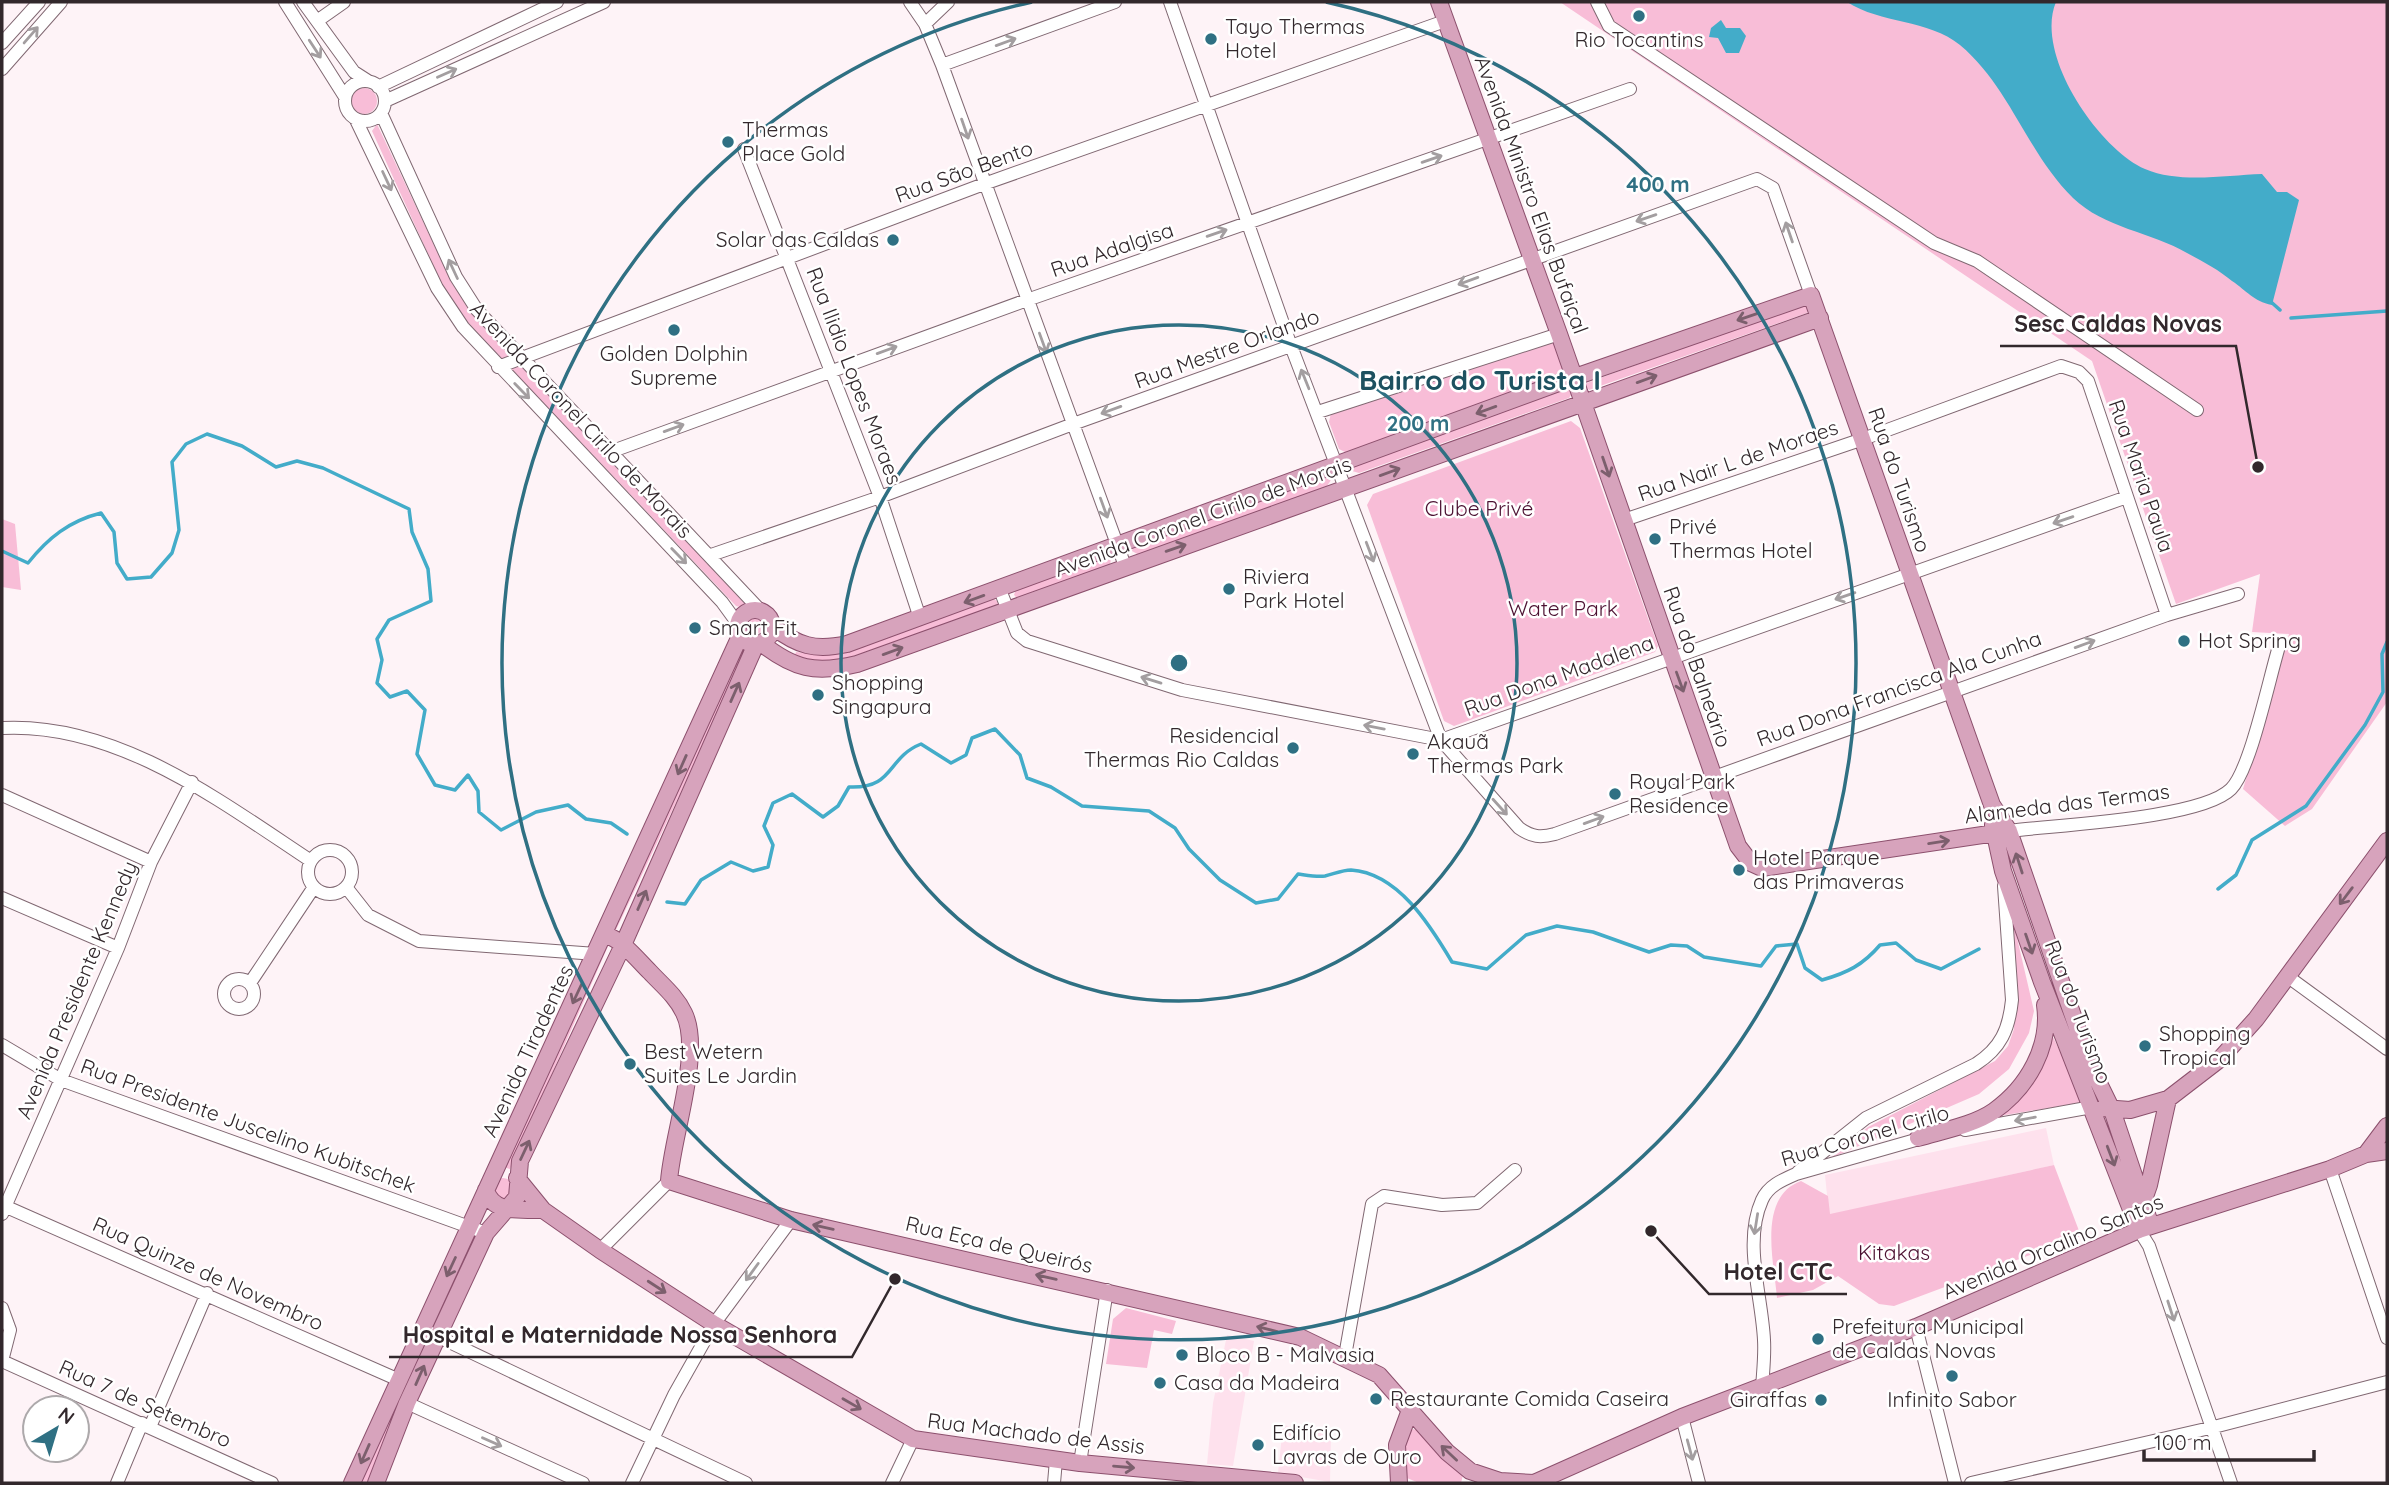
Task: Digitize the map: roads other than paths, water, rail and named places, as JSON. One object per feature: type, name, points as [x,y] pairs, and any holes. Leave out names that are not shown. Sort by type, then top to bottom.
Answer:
[{"type":"main road","name":"Avenida Ministro Elias Bufaiçal","points":[[1439,2],[1583,402]]},
{"type":"main road","name":"Rua do Turismo","points":[[1811,295],[2001,832],[2090,1065],[2112,1110],[2142,1205],[2145,1228]]},
{"type":"main road","name":"Avenida Coronel Cirilo de Morais","points":[[772,626],[793,642],[811,648],[826,649],[1000,590],[1575,377],[1811,295]]},
{"type":"main road","name":"Avenida Coronel Cirilo de Morais","points":[[759,644],[785,662],[823,670],[857,664],[1820,317]]},
{"type":"main road","name":"Rua do Balneário","points":[[1583,402],[1738,846],[1751,863]]},
{"type":"main road","points":[[760,610],[768,616],[772,626],[769,637],[759,644],[747,642],[739,630],[744,614],[760,610]]},
{"type":"main road","name":"Avenida Tiradentes","points":[[376,1483],[470,1226],[596,954],[739,630]]},
{"type":"main road","points":[[785,662],[793,642]]},
{"type":"main road","name":"Avenida Tiradentes","points":[[352,1483],[399,1380],[430,1332],[486,1233],[517,1197],[520,1160],[623,944],[759,644]]},
{"type":"main road","name":"Rua do Turismo","points":[[2001,832],[2003,872],[2042,982],[2092,1107],[2145,1228]]},
{"type":"main road","name":"Alameda das Termas","points":[[1751,863],[1762,868],[1776,867],[2001,832]]},
{"type":"main road","points":[[2092,1107],[2130,1110],[2168,1099],[2220,1059],[2256,1019],[2387,841]]},
{"type":"main road","points":[[605,934],[623,944],[676,999],[689,1026],[686,1090],[671,1149],[669,1181]]},
{"type":"main road","points":[[1918,1138],[1995,1111],[2030,1074],[2046,1036],[2042,982]]},
{"type":"main road","points":[[2142,1205],[2168,1099]]},
{"type":"main road","points":[[2366,1154],[2387,1126]]},
{"type":"main road","name":"Avenida Orcalino Santos","points":[[1534,1483],[1682,1417],[1916,1327],[2145,1228],[2330,1169],[2366,1154],[2387,1151]]},
{"type":"main road","points":[[495,1172],[507,1171],[517,1178]]},
{"type":"main road","name":"Rua Machado de Assis","points":[[517,1178],[543,1210],[600,1250],[714,1324],[913,1439],[1080,1463],[1295,1483]]},
{"type":"main road","name":"Rua Eça de Queirós","points":[[669,1181],[791,1220],[1107,1290],[1300,1337],[1345,1356],[1379,1375],[1469,1477],[1534,1483]]},
{"type":"main road","points":[[486,1190],[494,1205],[506,1209],[543,1210]]},
{"type":"main road","points":[[1399,1483],[1397,1445],[1410,1410]]},
{"type":"street","points":[[2,43],[39,2]]},
{"type":"street","points":[[2,69],[61,2]]},
{"type":"street","name":"Avenida Coronel Cirilo de Morais","points":[[285,2],[345,97],[346,111],[356,120],[437,288],[463,327],[722,602],[739,630]]},
{"type":"street","name":"Avenida Coronel Cirilo de Morais","points":[[303,2],[354,72],[373,84],[466,295],[760,610]]},
{"type":"street","points":[[317,21],[344,2]]},
{"type":"street","points":[[345,97],[351,87],[373,84],[557,2]]},
{"type":"street","points":[[356,120],[370,121],[383,107],[604,2]]},
{"type":"street","points":[[910,2],[925,24],[942,65],[1125,566]]},
{"type":"street","points":[[925,24],[947,2]]},
{"type":"street","points":[[942,65],[1115,2]]},
{"type":"street","points":[[1170,2],[1204,106],[1291,346],[1441,740]]},
{"type":"street","points":[[1597,2],[1609,26],[1934,243],[1977,261],[2197,410]]},
{"type":"street","name":"Rua São Bento","points":[[498,367],[984,184],[1446,21]]},
{"type":"street","name":"Rua Adalgisa","points":[[610,452],[1027,300],[1630,89]]},
{"type":"street","name":"Rua Ilidio Lopes Moraes","points":[[744,149],[880,497],[920,618]]},
{"type":"street","name":"Rua Mestre Orlando","points":[[711,555],[880,497],[1073,424],[1757,179]]},
{"type":"street","name":"Rua do Turismo","points":[[1757,179],[1773,188],[1811,295]]},
{"type":"street","points":[[1318,412],[1559,334]]},
{"type":"street","name":"Rua Nair L de Moraes","points":[[1624,520],[1863,439],[2061,366]]},
{"type":"street","name":"Rua Maria Paula","points":[[2061,366],[2079,372],[2088,381],[2167,615]]},
{"type":"street","name":"Rua Dona Madalena","points":[[1441,740],[1670,656],[2127,497]]},
{"type":"street","points":[[1000,590],[1017,633],[1027,641],[1182,690],[1441,740]]},
{"type":"street","name":"Rua Dona Francisca Ala Cunha","points":[[1441,740],[1519,828],[1542,838],[2167,615],[2238,594]]},
{"type":"street","name":"Alameda das Termas","points":[[2001,832],[2183,810],[2217,800],[2233,788],[2246,759],[2280,643]]},
{"type":"street","points":[[2,728],[62,733],[96,743],[192,782],[311,861]]},
{"type":"street","name":"Avenida Presidente Kennedy","points":[[3,1209],[118,948],[150,862],[192,782]]},
{"type":"street","points":[[2,796],[150,862]]},
{"type":"street","points":[[330,850],[343,855],[352,874],[346,887],[334,894],[314,887],[308,874],[311,861],[316,855],[330,850]]},
{"type":"street","points":[[1796,1174],[1866,1118],[1976,1064],[1992,1053],[2000,1043],[2010,1018],[2012,1000],[2003,872]]},
{"type":"street","points":[[250,983],[314,887]]},
{"type":"street","points":[[346,887],[368,915],[419,941],[596,954]]},
{"type":"street","points":[[2,898],[118,948]]},
{"type":"street","points":[[2287,976],[2387,1049]]},
{"type":"street","name":"Rua Presidente Juscelino Kubitschek","points":[[2,1045],[61,1080],[486,1233]]},
{"type":"street","name":"Rua Coronel Cirilo","points":[[1762,1388],[1764,1339],[1754,1241],[1756,1217],[1767,1192],[1776,1183],[1796,1174],[1918,1138],[2092,1107]]},
{"type":"street","points":[[2330,1169],[2387,1338]]},
{"type":"street","points":[[1345,1356],[1373,1204],[1384,1196],[1442,1205],[1477,1203],[1515,1170]]},
{"type":"street","points":[[600,1250],[669,1181]]},
{"type":"street","name":"Rua Quinze de Novembro","points":[[3,1209],[207,1293],[399,1380]]},
{"type":"street","points":[[632,1483],[652,1439],[714,1324],[791,1220]]},
{"type":"street","points":[[2145,1228],[2210,1428],[2231,1483]]},
{"type":"street","points":[[1080,1463],[1107,1290]]},
{"type":"street","points":[[117,1483],[207,1293]]},
{"type":"street","points":[[2,1308],[10,1331],[2,1361]]},
{"type":"street","points":[[1916,1327],[1955,1483]]},
{"type":"street","points":[[430,1332],[746,1483]]},
{"type":"street","name":"Rua 7 de Setembro","points":[[2,1361],[272,1483]]},
{"type":"street","points":[[1971,1483],[2210,1428],[2387,1382]]},
{"type":"street","points":[[407,1403],[583,1483]]},
{"type":"street","points":[[1682,1417],[1699,1483]]},
{"type":"street","points":[[892,1483],[913,1439]]},
{"type":"street","points":[[1054,1483],[1056,1460]]},
{"type":"water","points":[[1847,2],[2056,2],[2052,23],[2054,47],[2062,72],[2090,121],[2127,158],[2145,169],[2173,176],[2203,178],[2262,174],[2277,192],[2287,192],[2299,200],[2272,305],[2255,298],[2222,273],[2193,256],[2113,223],[2085,208],[2073,198],[2043,161],[1992,80],[1960,45],[1934,30],[1875,14]]},
{"type":"water","points":[[1721,20],[1726,28],[1740,28],[1746,36],[1739,53],[1726,53],[1718,38],[1709,37],[1711,28]]},
{"type":"waterway","points":[[2270,301],[2280,310]]},
{"type":"waterway","points":[[2291,318],[2387,311]]},
{"type":"waterway","points":[[2,551],[28,563],[60,532],[89,516],[101,513],[114,532],[117,563],[127,579],[151,577],[172,553],[179,530],[172,462],[186,444],[207,434],[242,446],[276,467],[297,461],[323,468],[409,509],[412,532],[428,569],[431,601],[389,620],[377,639],[382,660],[377,683],[390,697],[407,691],[425,710],[417,754],[435,785],[455,790],[468,775],[478,791],[479,812],[501,830],[536,812],[568,805],[586,819],[611,823],[627,834]]},
{"type":"waterway","points":[[2218,889],[2236,875],[2252,840],[2306,806],[2365,725],[2383,692],[2382,654],[2387,642]]},
{"type":"waterway","points":[[667,902],[685,904],[701,880],[731,862],[753,871],[768,867],[773,845],[764,826],[773,803],[792,794],[823,817],[838,806],[849,787],[875,783],[883,778],[901,757],[921,744],[951,763],[966,755],[972,738],[995,729],[1020,755],[1027,778],[1051,787],[1082,806],[1149,811],[1175,828],[1189,849],[1220,880],[1256,903],[1278,899],[1298,874],[1325,876],[1351,870],[1384,880],[1423,917],[1452,962],[1487,969],[1526,935],[1557,926],[1593,932],[1649,952],[1671,945],[1687,946],[1704,957],[1761,966],[1776,946],[1797,944],[1805,968],[1822,980],[1854,967],[1880,945],[1896,943],[1916,960],[1941,969],[1979,949]]},
{"type":"place","name":"Rio Tocantins","points":[[1639,16]]},
{"type":"place","name":"Tayo Thermas Hotel","points":[[1211,39]]},
{"type":"place","name":"Thermas Place Gold","points":[[728,142]]},
{"type":"place","name":"Solar das Caldas","points":[[893,240]]},
{"type":"place","name":"Golden Dolphin Supreme","points":[[674,330]]},
{"type":"place","name":"Sesc Caldas Novas","points":[[2258,467]]},
{"type":"place","name":"Privé Thermas Hotel","points":[[1655,539]]},
{"type":"place","name":"Riviera Park Hotel","points":[[1229,589]]},
{"type":"place","name":"Smart Fit","points":[[695,628]]},
{"type":"place","name":"Hot Spring","points":[[2184,641]]},
{"type":"place","name":"Shopping Singapura","points":[[818,695]]},
{"type":"place","name":"Residencial Thermas Rio Caldas","points":[[1293,748]]},
{"type":"place","name":"Akauã Thermas Park","points":[[1413,754]]},
{"type":"place","name":"Royal Park Residence","points":[[1615,794]]},
{"type":"place","name":"Hotel Parque das Primaveras","points":[[1739,870]]},
{"type":"place","name":"Shopping Tropical","points":[[2145,1046]]},
{"type":"place","name":"Best Wetern Suites Le Jardin","points":[[630,1064]]},
{"type":"place","name":"Hotel CTC","points":[[1651,1231]]},
{"type":"place","name":"Hospital e Maternidade Nossa Senhora","points":[[895,1279]]},
{"type":"place","name":"Prefeitura Municipal de Caldas Novas","points":[[1818,1339]]},
{"type":"place","name":"Bloco B - Malvasia","points":[[1182,1355]]},
{"type":"place","name":"Infinito Sabor","points":[[1952,1376]]},
{"type":"place","name":"Casa da Madeira","points":[[1160,1383]]},
{"type":"place","name":"Restaurante Comida Caseira","points":[[1376,1399]]},
{"type":"place","name":"Giraffas","points":[[1821,1400]]},
{"type":"place","name":"Edifício Lavras de Ouro","points":[[1258,1445]]},
{"type":"district","name":"Bairro do Turista I","points":[[1480,380]]},
{"type":"park label","name":"Clube Privé","points":[[1479,509]]},
{"type":"park label","name":"Water Park","points":[[1563,609]]},
{"type":"park label","name":"Kitakas","points":[[1894,1253]]}]
